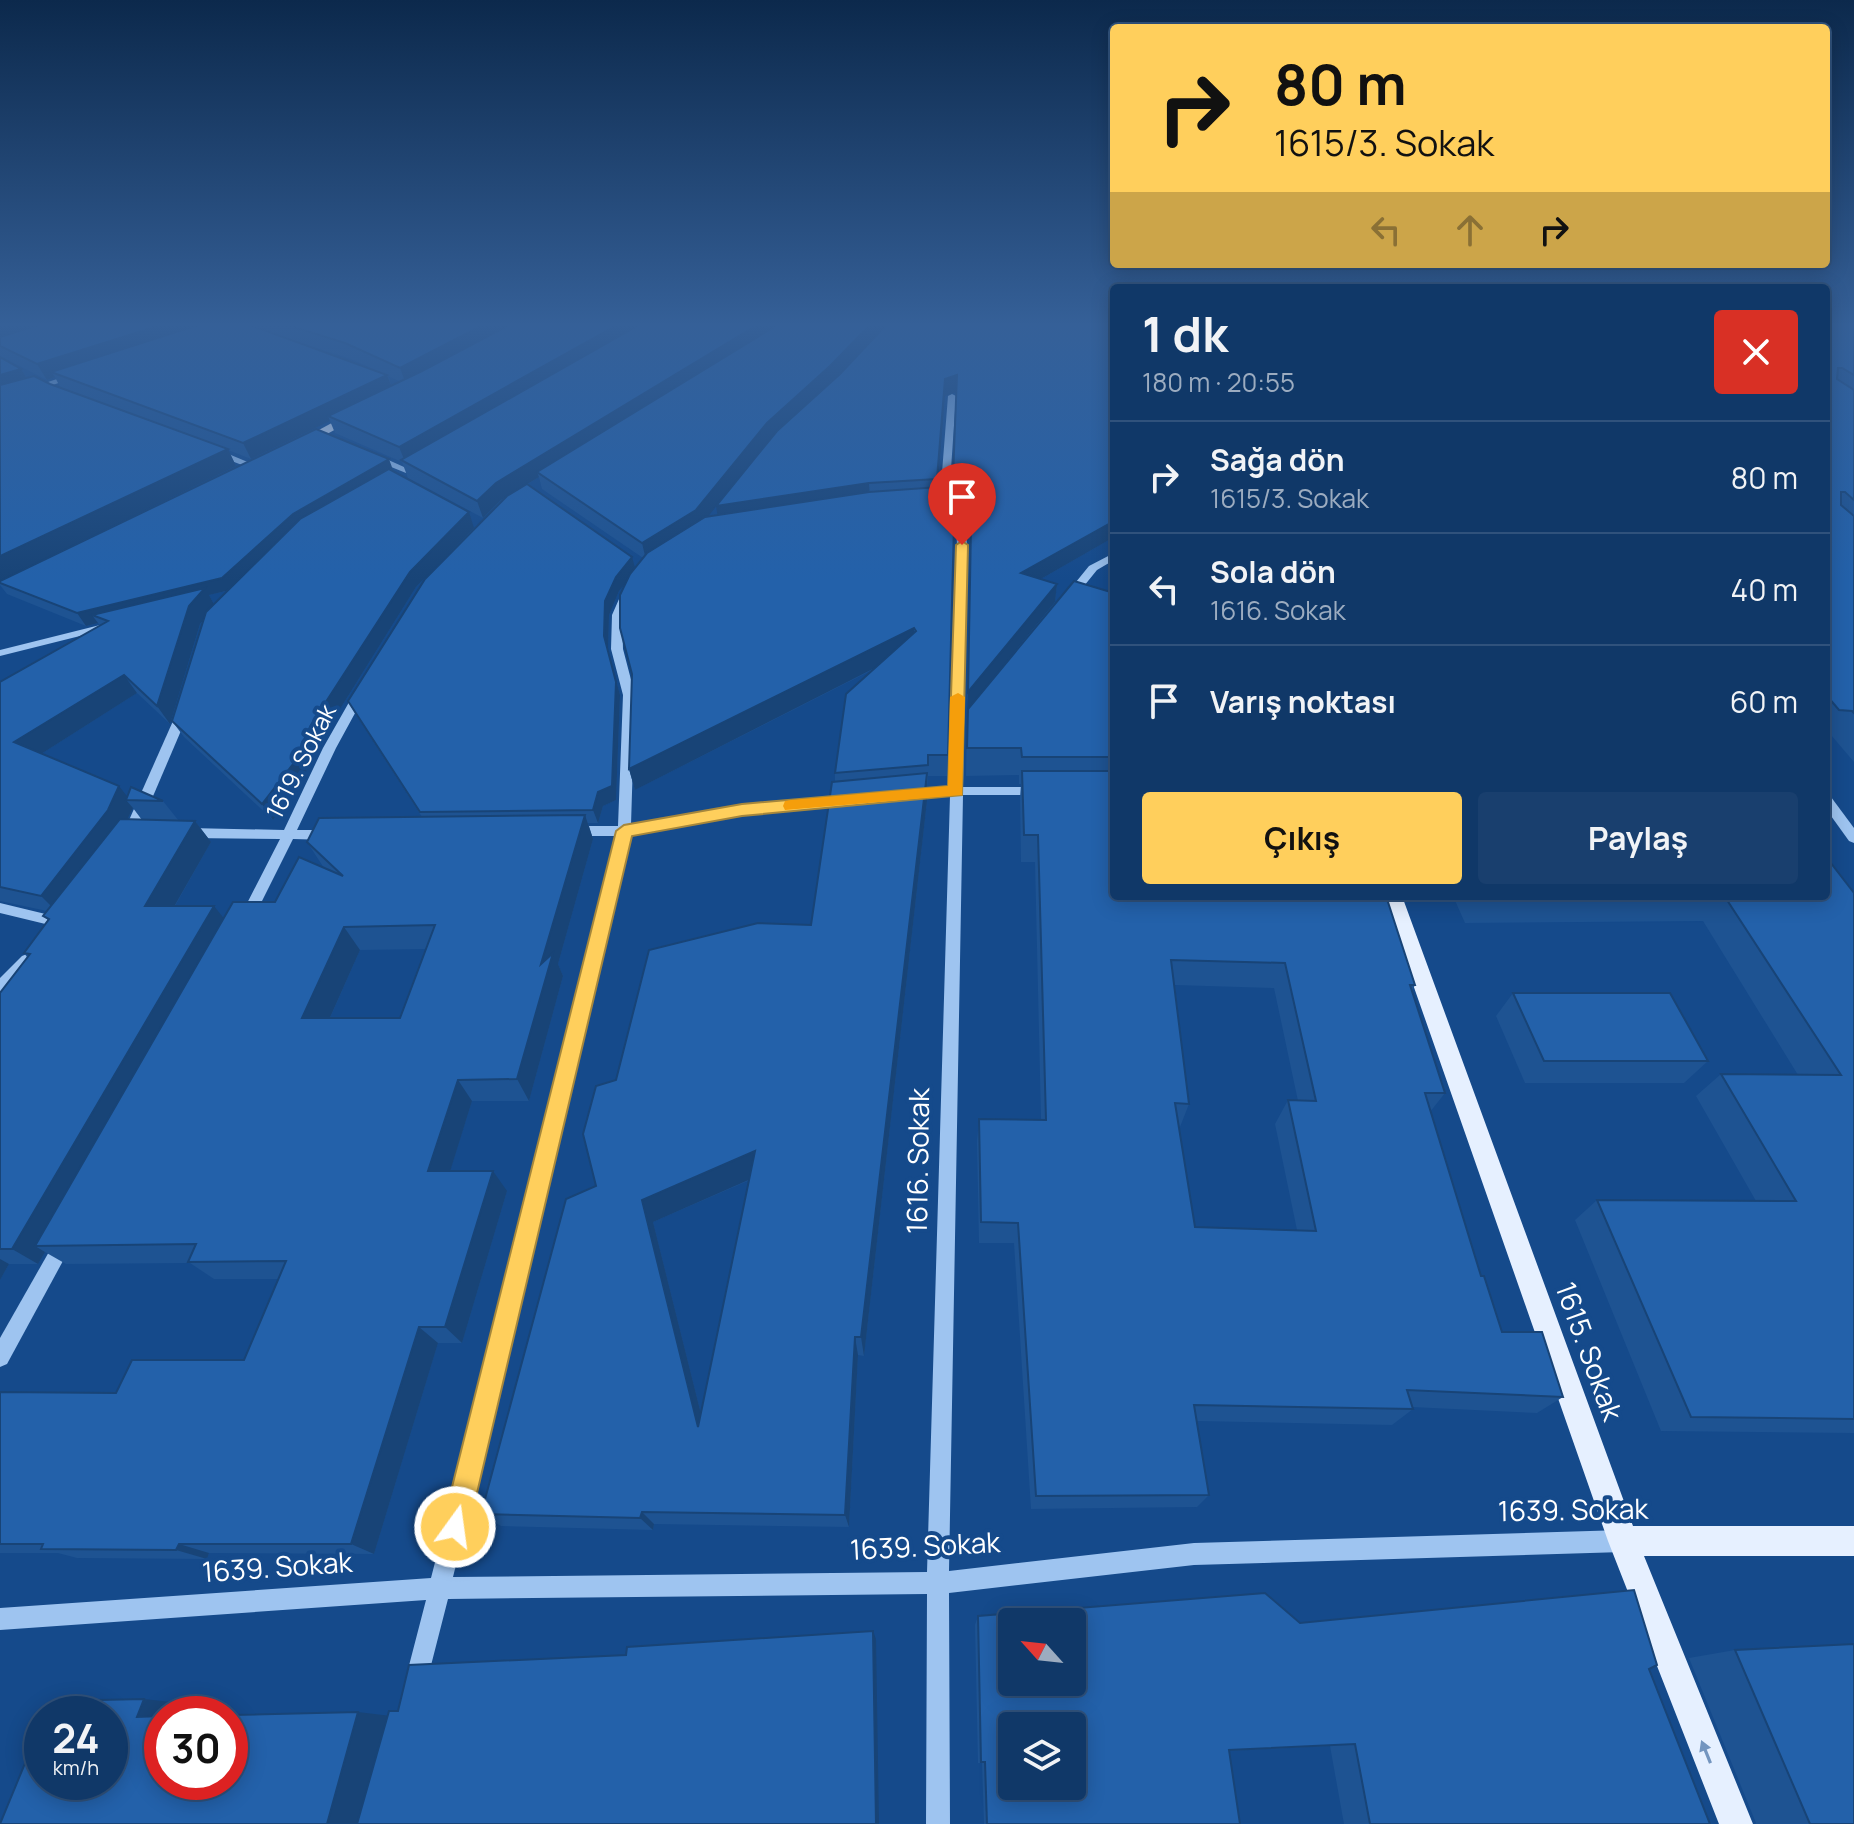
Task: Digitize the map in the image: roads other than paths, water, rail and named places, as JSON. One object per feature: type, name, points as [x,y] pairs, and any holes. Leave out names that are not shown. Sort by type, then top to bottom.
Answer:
[{"type":"main road","points":[[289,449],[367,410]]},
{"type":"main road","points":[[229,478],[259,463]]},
{"type":"main road","name":"1615. Sokak","points":[[1396,900],[1623,1541],[1736,1824]]},
{"type":"main road","name":"1639. Sokak","points":[[1623,1541],[1854,1541]]},
{"type":"street","name":"1616. Sokak","points":[[938,1824],[938,1583],[962,545],[951,500],[952,410]]},
{"type":"street","points":[[320,433],[335,440]]},
{"type":"street","points":[[199,446],[259,463]]},
{"type":"street","points":[[365,452],[409,471]]},
{"type":"street","points":[[396,478],[422,463]]},
{"type":"street","points":[[929,502],[951,500]]},
{"type":"street","points":[[1065,602],[1093,568],[1110,558]]},
{"type":"street","points":[[413,1691],[624,831],[629,695],[617,649],[617,615],[627,592],[637,580]]},
{"type":"street","points":[[0,653],[118,624]]},
{"type":"street","name":"1619. Sokak","points":[[237,934],[288,835],[329,743],[369,679]]},
{"type":"street","points":[[148,832],[128,837],[177,731],[185,704]]},
{"type":"street","points":[[957,735],[973,715]]},
{"type":"street","points":[[895,797],[956,791],[1051,791]]},
{"type":"street","points":[[552,832],[624,831],[742,810],[864,799]]},
{"type":"street","points":[[1830,805],[1854,838]]},
{"type":"street","points":[[179,833],[335,835]]},
{"type":"street","points":[[0,908],[62,923]]},
{"type":"street","points":[[0,988],[31,956]]},
{"type":"street","points":[[0,1357],[69,1234]]},
{"type":"street","name":"1639. Sokak","points":[[0,1619],[440,1588],[938,1583],[1194,1554],[1623,1541]]}]
